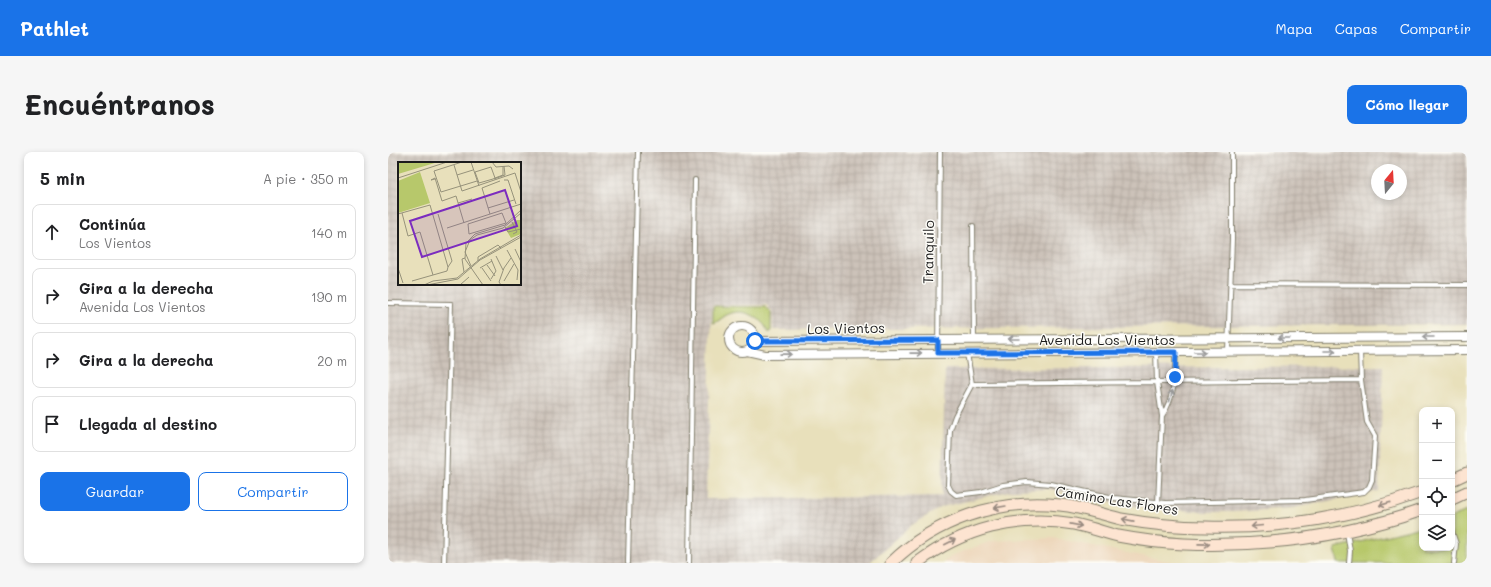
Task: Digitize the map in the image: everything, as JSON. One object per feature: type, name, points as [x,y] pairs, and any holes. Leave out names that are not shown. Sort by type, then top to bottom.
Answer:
[{"type":"street","name":"Avenida Los Vientos","points":[[755,341],[753,332],[745,326],[736,328],[731,332],[729,338],[733,347],[738,351],[747,351],[765,355],[1467,350]]},
{"type":"street","name":"Avenida Los Vientos","points":[[938,340],[1467,337]]},
{"type":"street","name":"Los Vientos","points":[[755,341],[938,340]]},
{"type":"street","points":[[747,351],[752,347],[755,341]]},
{"type":"street","points":[[1454,479],[1467,473]]},
{"type":"street","points":[[1455,498],[1467,492]]},
{"type":"street","name":"Camino Las Flores","points":[[891,563],[917,542],[943,526],[980,512],[1007,506],[1032,504],[1059,505],[1151,524],[1199,527],[1245,527],[1296,522],[1338,515],[1374,507],[1419,493]]},
{"type":"street","points":[[917,563],[938,549],[964,536],[988,527],[1018,522],[1062,522],[1134,539],[1195,544],[1278,542],[1347,532],[1419,511]]},
{"type":"lane","points":[[628,563],[638,152]]},
{"type":"lane","name":"Tranquilo","points":[[938,353],[940,152]]},
{"type":"lane","points":[[1228,351],[1232,152]]},
{"type":"lane","points":[[689,563],[695,180]]},
{"type":"lane","points":[[973,226],[974,340]]},
{"type":"lane","points":[[1230,284],[1467,285]]},
{"type":"lane","points":[[388,303],[451,304],[444,563]]},
{"type":"lane","points":[[967,353],[972,384],[955,416],[950,430],[948,485],[953,493],[960,495],[981,492],[1003,485],[1039,482],[1114,498],[1158,503],[1305,500],[1364,492],[1369,487],[1372,480],[1375,436],[1367,422],[1361,380],[1360,351]]},
{"type":"lane","points":[[1156,352],[1157,382],[1162,416],[1158,503]]},
{"type":"lane","points":[[1162,416],[1170,403],[1175,382],[1176,352]]},
{"type":"lane","points":[[972,384],[1361,380]]},
{"type":"lane","points":[[1347,532],[1350,551],[1349,563]]},
{"type":"lane","points":[[1454,563],[1455,541]]},
{"type":"shaded area","points":[[388,152],[1467,152],[1467,324],[773,330],[772,312],[767,305],[712,305],[706,499],[942,496],[945,369],[1383,366],[1379,491],[1293,508],[1235,512],[1206,512],[1132,506],[1049,489],[1013,490],[942,507],[912,525],[869,563],[388,563]]},
{"type":"shaded area","points":[[1054,538],[1172,562],[1197,563],[943,563],[953,555],[992,541]]},
{"type":"green space","points":[[713,306],[766,307],[771,312],[771,332],[768,332],[757,318],[741,312],[729,314],[713,323]]},
{"type":"green space","points":[[1467,511],[1467,563],[1338,563],[1335,548],[1419,528],[1419,551],[1455,551],[1455,516]]},
{"type":"route","points":[[755,341],[938,340],[938,353],[1176,352],[1175,377]]}]
